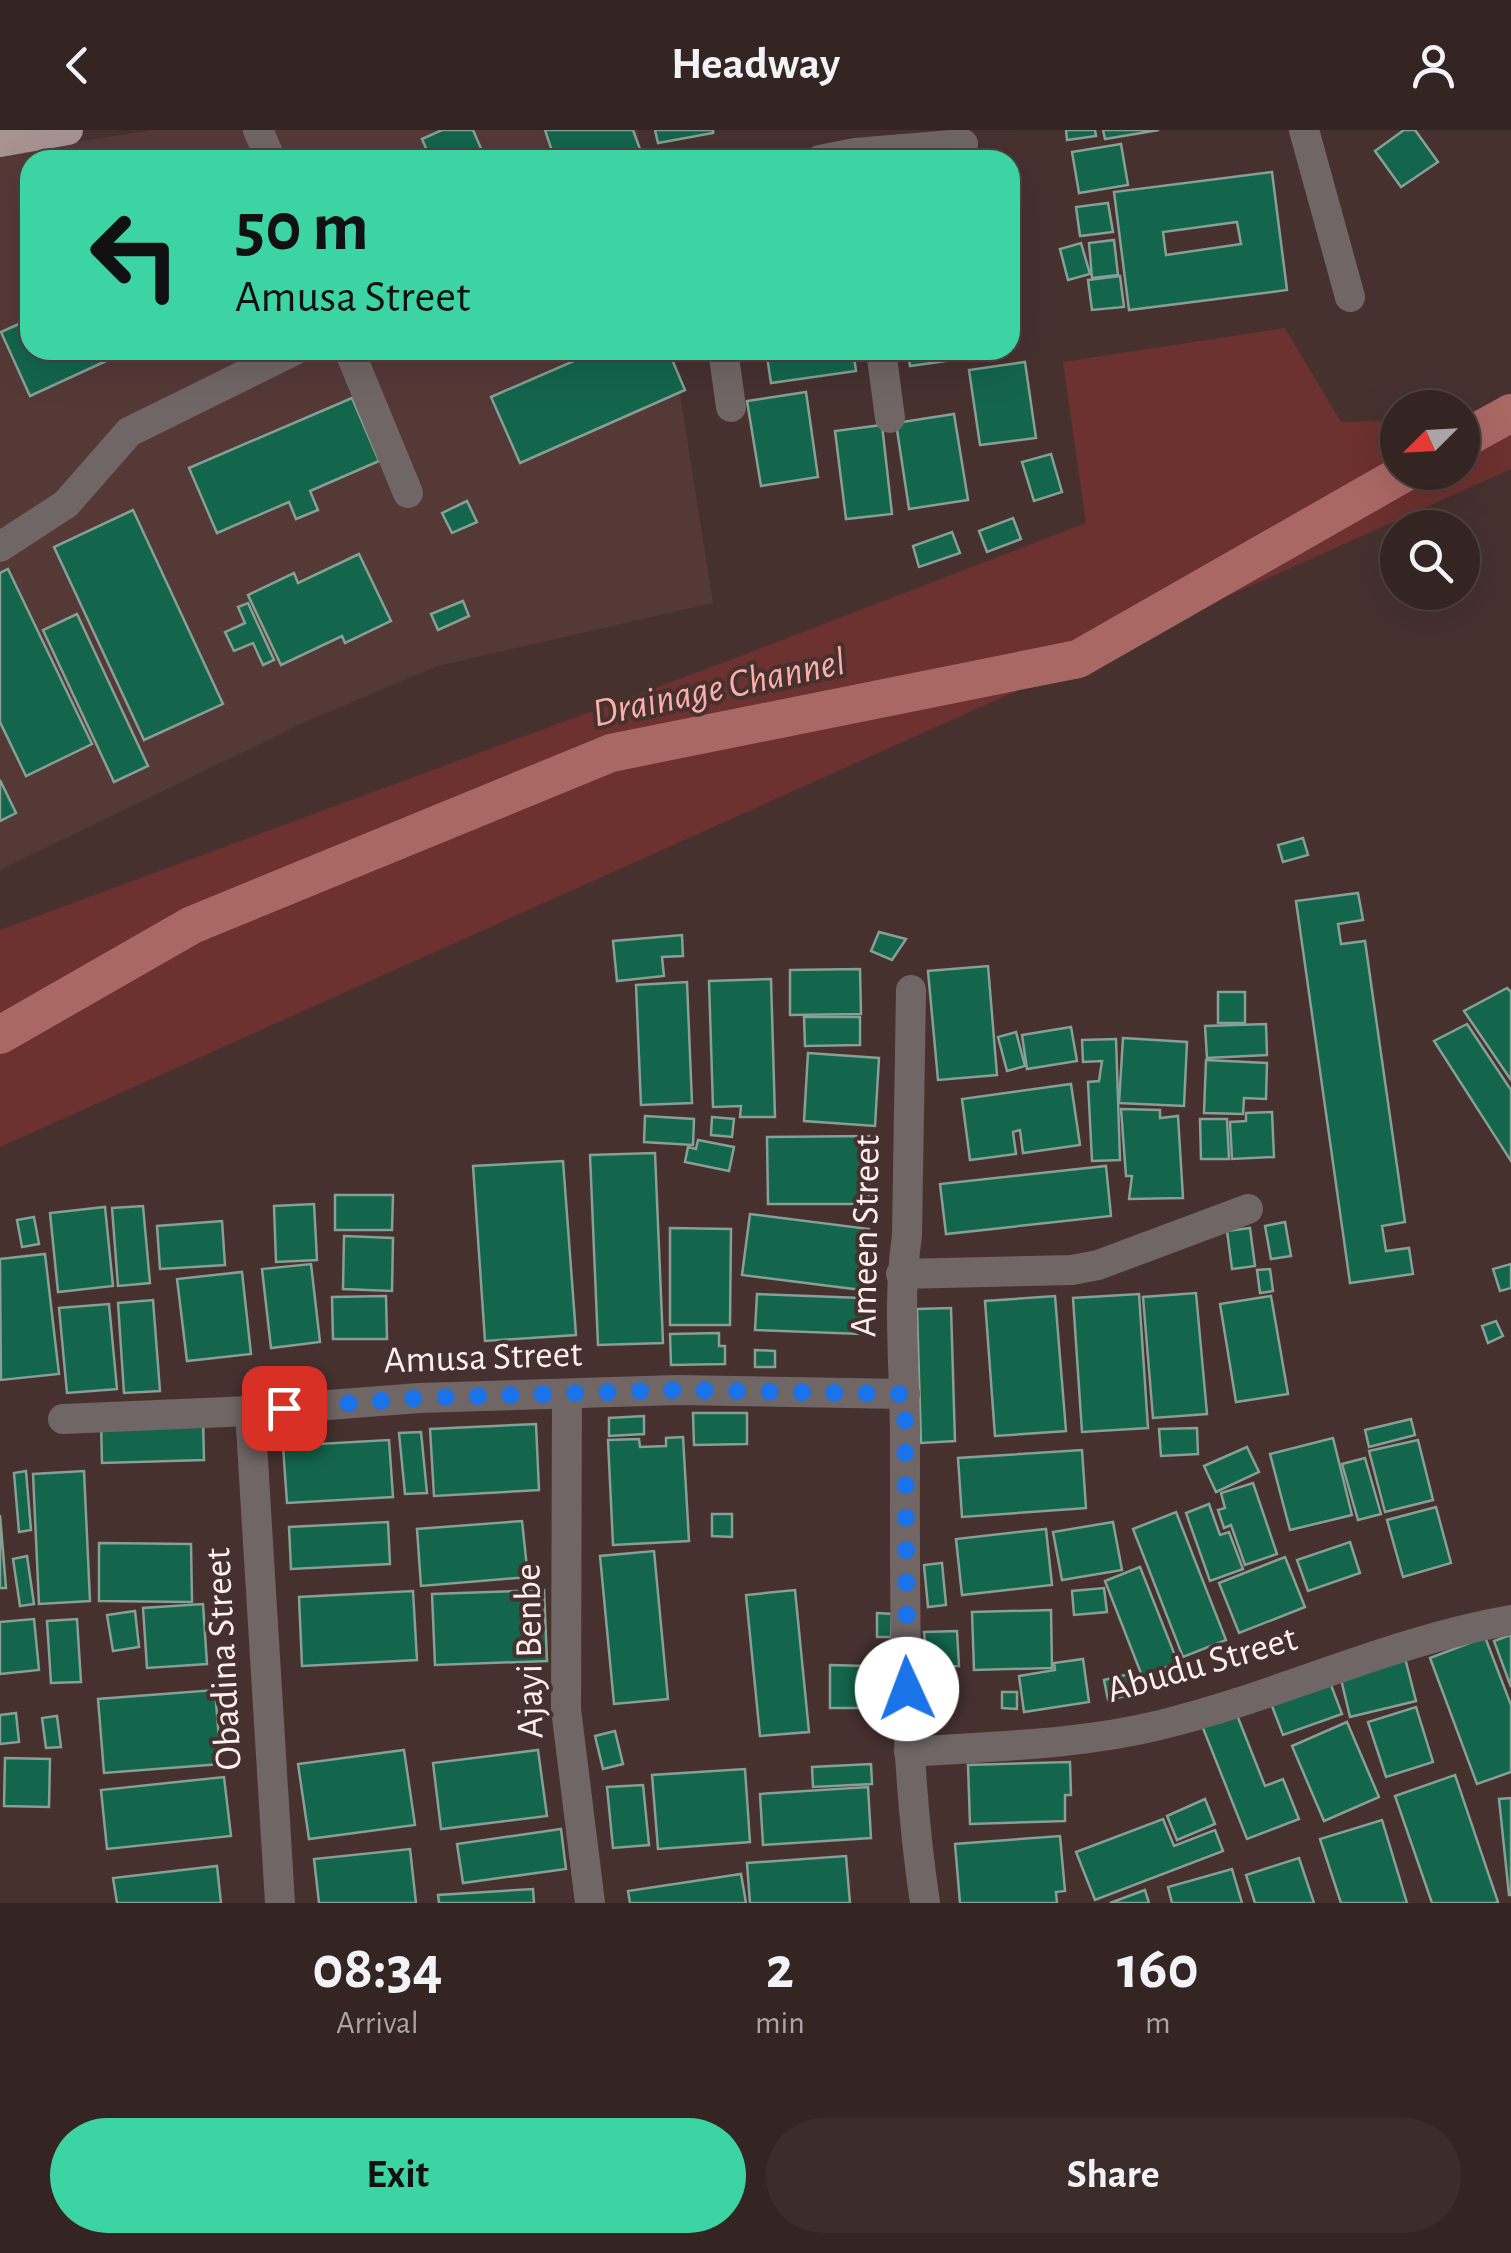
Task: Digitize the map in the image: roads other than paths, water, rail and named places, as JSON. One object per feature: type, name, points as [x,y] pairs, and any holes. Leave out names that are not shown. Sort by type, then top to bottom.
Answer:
[{"type":"main road","points":[[0,142],[68,130]]},
{"type":"street","points":[[1304,130],[1350,296]]},
{"type":"street","points":[[854,148],[963,144]]},
{"type":"street","points":[[0,547],[66,504],[129,432],[274,360]]},
{"type":"street","points":[[354,360],[408,494]]},
{"type":"street","points":[[724,360],[730,407]]},
{"type":"street","points":[[882,360],[890,418]]},
{"type":"street","name":"Ameen Street","points":[[911,990],[907,1235],[901,1274],[905,1627],[909,1752],[925,1903]]},
{"type":"street","points":[[901,1274],[1072,1270],[1098,1265],[1248,1210]]},
{"type":"street","name":"Amusa Street","points":[[64,1419],[419,1398],[677,1390],[905,1394]]},
{"type":"street","name":"Ajayi Benbe","points":[[568,1396],[566,1709],[590,1903]]},
{"type":"street","name":"Obadina Street","points":[[250,1411],[280,1903]]},
{"type":"street","name":"Abudu Street","points":[[909,1752],[1068,1741],[1160,1725],[1358,1660],[1511,1620]]},
{"type":"waterway","name":"Drainage Channel","points":[[1480,430],[1511,413]]},
{"type":"waterway","name":"Drainage Channel","points":[[0,1035],[192,925],[611,753],[1078,659],[1380,487]]}]
